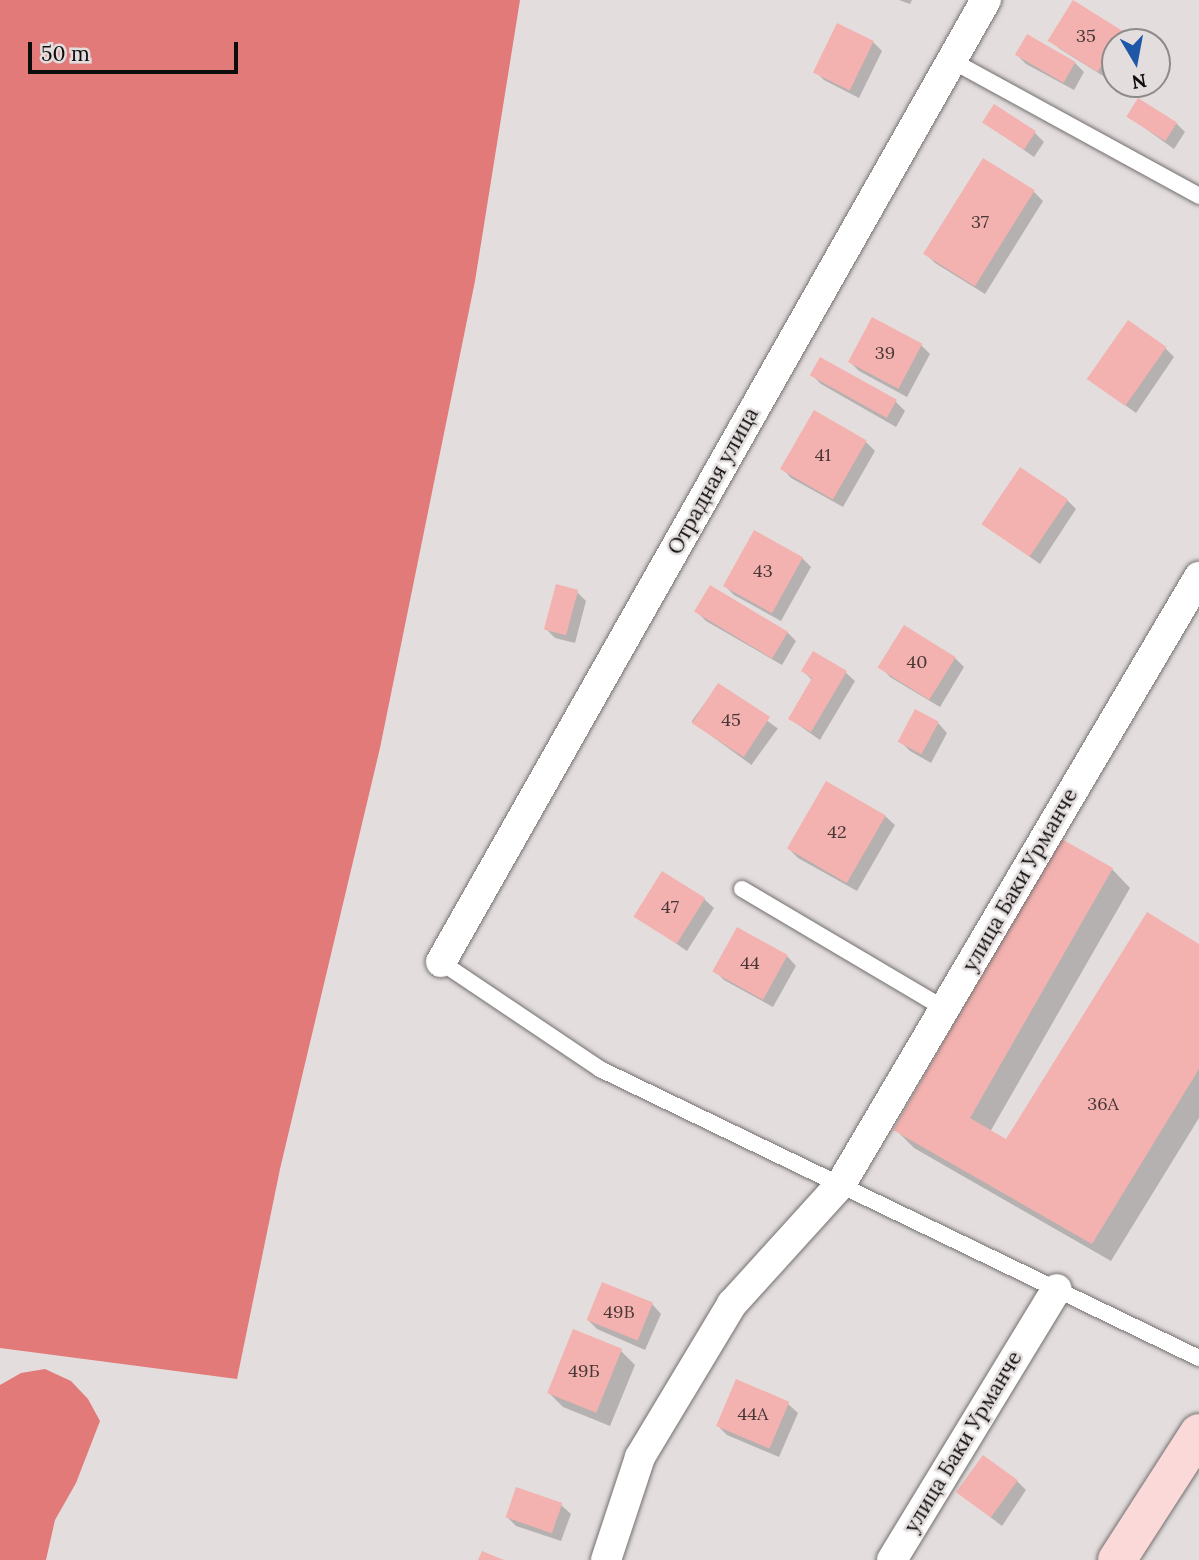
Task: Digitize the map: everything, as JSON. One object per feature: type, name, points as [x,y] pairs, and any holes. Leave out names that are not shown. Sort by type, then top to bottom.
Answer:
[{"type":"main road","points":[[1116,1560],[1199,1433]]},
{"type":"street","name":"Отрадная улица","points":[[441,962],[986,0]]},
{"type":"street","name":"улица Баки Урманче","points":[[606,1560],[640,1457],[732,1304],[841,1184],[1199,577]]},
{"type":"street","name":"улица Баки Урманче","points":[[892,1560],[1056,1289]]},
{"type":"lane","points":[[951,60],[1199,196]]},
{"type":"lane","points":[[742,889],[945,1009]]},
{"type":"lane","points":[[441,962],[600,1069],[1199,1358]]},
{"type":"shaded area","points":[[0,0],[520,0],[475,281],[380,748],[280,1169],[237,1379],[0,1348]]},
{"type":"shaded area","points":[[45,1369],[71,1381],[88,1399],[100,1421],[76,1483],[55,1520],[46,1560],[0,1560],[0,1385],[21,1373]]},
{"type":"building","points":[[1073,0],[1118,28],[1101,28],[1101,67],[1098,72],[1048,41]]},
{"type":"building","points":[[837,23],[874,41],[850,90],[813,72]]},
{"type":"building","points":[[1027,34],[1075,62],[1063,83],[1015,55]]},
{"type":"building","points":[[1138,98],[1177,122],[1165,141],[1126,117]]},
{"type":"building","points":[[994,104],[1036,131],[1024,150],[982,122]]},
{"type":"building","points":[[983,158],[1035,190],[975,286],[923,254]]},
{"type":"building","points":[[872,317],[922,344],[898,389],[848,362]]},
{"type":"building","points":[[1128,320],[1167,347],[1125,406],[1087,379]]},
{"type":"building","points":[[820,357],[897,400],[887,418],[810,375]]},
{"type":"building","points":[[814,410],[867,440],[833,499],[780,469]]},
{"type":"building","points":[[1020,467],[1068,499],[1029,557],[981,524]]},
{"type":"building","points":[[754,530],[803,557],[772,613],[723,586]]},
{"type":"building","points":[[556,584],[578,590],[566,635],[544,629]]},
{"type":"building","points":[[710,585],[788,632],[772,658],[694,612]]},
{"type":"building","points":[[904,625],[956,657],[929,700],[878,667]]},
{"type":"building","points":[[813,651],[847,671],[811,732],[788,719],[812,678],[801,671]]},
{"type":"building","points":[[718,683],[770,717],[744,757],[692,723]]},
{"type":"building","points":[[915,709],[939,722],[921,754],[898,742]]},
{"type":"building","points":[[826,781],[886,816],[847,883],[787,849]]},
{"type":"building","points":[[1060,838],[1113,868],[970,1118],[1006,1139],[1147,912],[1199,944],[1199,1069],[1092,1244],[893,1130]]},
{"type":"building","points":[[662,871],[705,898],[677,944],[633,917]]},
{"type":"building","points":[[737,927],[788,955],[763,1000],[712,972]]},
{"type":"building","points":[[602,1282],[653,1303],[638,1341],[587,1320]]},
{"type":"building","points":[[573,1329],[622,1349],[596,1413],[547,1393]]},
{"type":"building","points":[[736,1379],[789,1402],[769,1449],[716,1426]]},
{"type":"building","points":[[983,1455],[1018,1480],[991,1517],[956,1492]]},
{"type":"building","points":[[516,1487],[562,1503],[552,1533],[506,1517]]},
{"type":"building","points":[[482,1551],[504,1560],[478,1560]]}]
